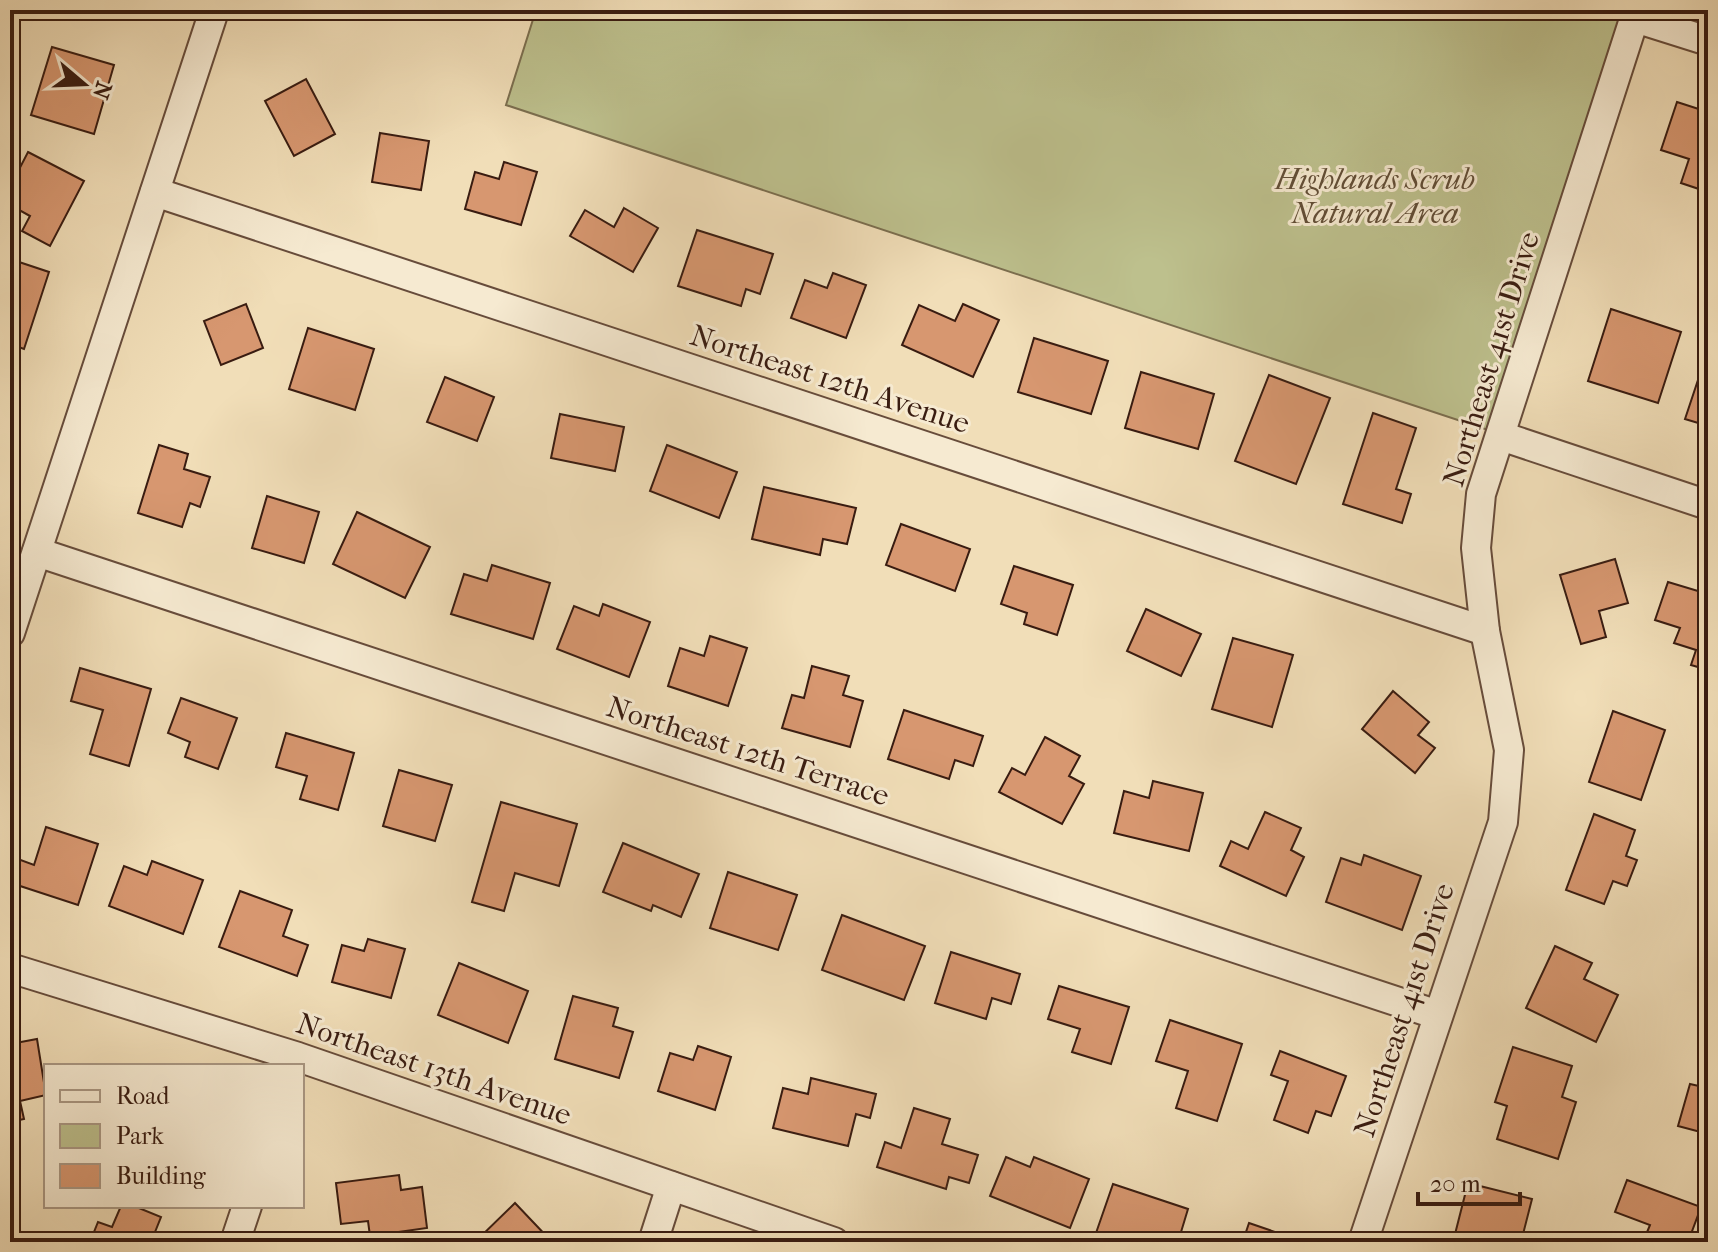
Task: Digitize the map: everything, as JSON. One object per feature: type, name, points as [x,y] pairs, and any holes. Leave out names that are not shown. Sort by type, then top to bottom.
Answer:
[{"type":"street","points":[[10,633],[214,10]]},
{"type":"street","points":[[1636,14],[1708,41]]},
{"type":"street","name":"Northeast 41st Drive","points":[[1363,1242],[1503,822],[1509,750],[1485,631],[1476,548],[1481,494],[1636,14]]},
{"type":"street","name":"Northeast 12th Avenue","points":[[155,192],[1485,631]]},
{"type":"street","points":[[1501,436],[1708,505]]},
{"type":"street","name":"Northeast 12th Terrace","points":[[37,552],[1438,1015]]},
{"type":"street","name":"Northeast 13th Avenue","points":[[10,968],[297,1062]]},
{"type":"street","name":"Northeast 13th Avenue","points":[[304,1064],[834,1242]]},
{"type":"street","points":[[653,1242],[671,1186]]},
{"type":"street","points":[[235,1242],[246,1208]]},
{"type":"green space","name":"Highlands Scrub Natural Area","points":[[536,10],[1631,10],[1497,433],[506,105]]},
{"type":"building","points":[[52,47],[114,65],[94,134],[31,115]]},
{"type":"building","points":[[306,79],[335,134],[294,156],[265,101]]},
{"type":"building","points":[[1677,102],[1708,112],[1708,192],[1681,183],[1689,159],[1661,150]]},
{"type":"building","points":[[380,133],[429,141],[421,190],[372,182]]},
{"type":"building","points":[[28,152],[84,181],[50,246],[22,231],[30,216],[10,205],[10,187]]},
{"type":"building","points":[[504,162],[537,172],[521,225],[465,209],[475,172],[499,179]]},
{"type":"building","points":[[624,208],[658,228],[633,272],[570,236],[585,210],[614,227]]},
{"type":"building","points":[[697,230],[773,254],[760,294],[746,289],[741,306],[678,286]]},
{"type":"building","points":[[10,259],[49,272],[24,349],[10,344]]},
{"type":"building","points":[[833,273],[866,285],[846,338],[791,318],[805,280],[827,288]]},
{"type":"building","points":[[246,304],[263,348],[221,365],[204,321]]},
{"type":"building","points":[[963,304],[999,320],[973,377],[902,345],[919,305],[955,321]]},
{"type":"building","points":[[1611,309],[1681,332],[1658,403],[1588,381]]},
{"type":"building","points":[[308,328],[374,349],[355,410],[289,389]]},
{"type":"building","points":[[1034,338],[1108,361],[1091,414],[1018,392]]},
{"type":"building","points":[[1701,371],[1708,373],[1708,426],[1685,419]]},
{"type":"building","points":[[1141,372],[1214,394],[1198,449],[1125,428]]},
{"type":"building","points":[[1269,375],[1330,398],[1296,484],[1235,461]]},
{"type":"building","points":[[445,377],[494,397],[477,441],[427,422]]},
{"type":"building","points":[[1373,413],[1416,428],[1396,489],[1411,494],[1402,523],[1343,504]]},
{"type":"building","points":[[560,414],[624,427],[615,471],[551,458]]},
{"type":"building","points":[[159,445],[188,454],[184,469],[210,477],[200,507],[190,503],[182,527],[138,513]]},
{"type":"building","points":[[667,445],[737,472],[719,518],[650,491]]},
{"type":"building","points":[[764,487],[856,508],[847,544],[823,539],[820,555],[752,539]]},
{"type":"building","points":[[267,496],[319,512],[304,563],[252,548]]},
{"type":"building","points":[[357,512],[430,547],[405,598],[333,564]]},
{"type":"building","points":[[901,524],[970,549],[955,591],[886,565]]},
{"type":"building","points":[[1615,559],[1628,603],[1599,611],[1606,637],[1581,644],[1560,575]]},
{"type":"building","points":[[492,565],[550,583],[533,639],[451,614],[464,574],[487,581]]},
{"type":"building","points":[[1014,566],[1073,585],[1057,635],[1024,624],[1027,613],[1001,604]]},
{"type":"building","points":[[1668,582],[1708,594],[1708,670],[1691,665],[1696,650],[1674,643],[1680,628],[1655,620]]},
{"type":"building","points":[[603,604],[650,622],[629,677],[557,649],[574,606],[599,616]]},
{"type":"building","points":[[1146,609],[1201,634],[1181,676],[1127,651]]},
{"type":"building","points":[[710,636],[747,648],[728,706],[668,686],[680,648],[704,656]]},
{"type":"building","points":[[1233,638],[1293,655],[1272,727],[1212,709]]},
{"type":"building","points":[[812,666],[849,676],[843,695],[863,701],[850,747],[782,728],[792,695],[804,698]]},
{"type":"building","points":[[80,668],[151,689],[129,766],[90,754],[103,710],[71,701]]},
{"type":"building","points":[[1393,691],[1429,722],[1418,735],[1435,748],[1415,773],[1362,729]]},
{"type":"building","points":[[181,698],[237,718],[218,769],[185,757],[190,742],[168,733]]},
{"type":"building","points":[[904,710],[983,736],[973,766],[955,760],[949,779],[888,759]]},
{"type":"building","points":[[1613,711],[1665,730],[1641,800],[1589,782]]},
{"type":"building","points":[[286,733],[354,753],[338,810],[300,799],[307,776],[276,767]]},
{"type":"building","points":[[1045,737],[1080,756],[1069,776],[1084,784],[1062,824],[999,792],[1012,768],[1025,775]]},
{"type":"building","points":[[399,770],[452,785],[435,841],[383,826]]},
{"type":"building","points":[[1153,781],[1203,793],[1189,851],[1114,833],[1124,791],[1149,798]]},
{"type":"building","points":[[501,802],[577,824],[559,886],[515,873],[504,911],[472,902]]},
{"type":"building","points":[[1265,812],[1301,828],[1291,850],[1304,857],[1286,896],[1220,866],[1231,841],[1248,849]]},
{"type":"building","points":[[1594,814],[1635,830],[1626,856],[1637,860],[1627,886],[1613,881],[1604,904],[1566,890]]},
{"type":"building","points":[[46,827],[98,844],[78,905],[11,883],[18,859],[34,865]]},
{"type":"building","points":[[623,843],[699,874],[681,917],[653,905],[651,911],[603,892]]},
{"type":"building","points":[[1364,855],[1421,876],[1402,930],[1326,902],[1341,858],[1361,865]]},
{"type":"building","points":[[152,861],[203,880],[183,934],[109,906],[124,866],[147,875]]},
{"type":"building","points":[[728,872],[797,895],[778,950],[710,928]]},
{"type":"building","points":[[240,891],[292,910],[283,936],[308,945],[297,976],[219,947]]},
{"type":"building","points":[[842,915],[925,946],[904,1000],[822,970]]},
{"type":"building","points":[[368,939],[405,949],[391,998],[332,982],[342,945],[364,951]]},
{"type":"building","points":[[1555,946],[1592,963],[1584,979],[1618,995],[1596,1042],[1526,1008]]},
{"type":"building","points":[[951,952],[1020,974],[1011,1004],[992,998],[986,1019],[935,1003]]},
{"type":"building","points":[[459,963],[528,991],[508,1043],[438,1015]]},
{"type":"building","points":[[1059,986],[1129,1007],[1111,1064],[1072,1052],[1080,1029],[1048,1019]]},
{"type":"building","points":[[573,996],[618,1008],[613,1026],[633,1032],[619,1078],[555,1059]]},
{"type":"building","points":[[1170,1020],[1242,1044],[1217,1121],[1176,1108],[1188,1071],[1156,1061]]},
{"type":"building","points":[[37,1039],[44,1095],[20,1101],[24,1119],[10,1122],[10,1044]]},
{"type":"building","points":[[698,1046],[731,1057],[715,1110],[658,1091],[670,1053],[693,1060]]},
{"type":"building","points":[[1513,1047],[1572,1066],[1562,1097],[1576,1102],[1558,1159],[1497,1139],[1507,1106],[1495,1102]]},
{"type":"building","points":[[1280,1051],[1346,1076],[1331,1116],[1316,1111],[1308,1133],[1274,1120],[1288,1081],[1271,1075]]},
{"type":"building","points":[[811,1078],[876,1094],[870,1118],[856,1114],[848,1146],[773,1128],[783,1088],[808,1094]]},
{"type":"building","points":[[1690,1084],[1708,1088],[1708,1134],[1678,1126]]},
{"type":"building","points":[[914,1108],[950,1119],[942,1144],[978,1155],[969,1183],[949,1177],[946,1189],[877,1167],[885,1142],[901,1148]]},
{"type":"building","points":[[1006,1157],[1030,1167],[1034,1157],[1089,1179],[1070,1228],[990,1196]]},
{"type":"building","points":[[399,1175],[401,1190],[422,1187],[427,1228],[370,1236],[368,1221],[341,1224],[336,1183]]},
{"type":"building","points":[[1627,1180],[1701,1207],[1688,1242],[1643,1242],[1650,1225],[1615,1212]]},
{"type":"building","points":[[1468,1183],[1532,1199],[1521,1242],[1482,1238],[1481,1242],[1453,1242]]},
{"type":"building","points":[[1113,1184],[1188,1209],[1178,1242],[1124,1242],[1096,1233]]},
{"type":"building","points":[[515,1203],[552,1242],[477,1240]]},
{"type":"building","points":[[120,1208],[139,1208],[161,1217],[151,1242],[90,1242],[98,1222],[112,1227]]},
{"type":"building","points":[[1249,1223],[1284,1235],[1281,1242],[1219,1242],[1222,1234],[1243,1241]]}]
